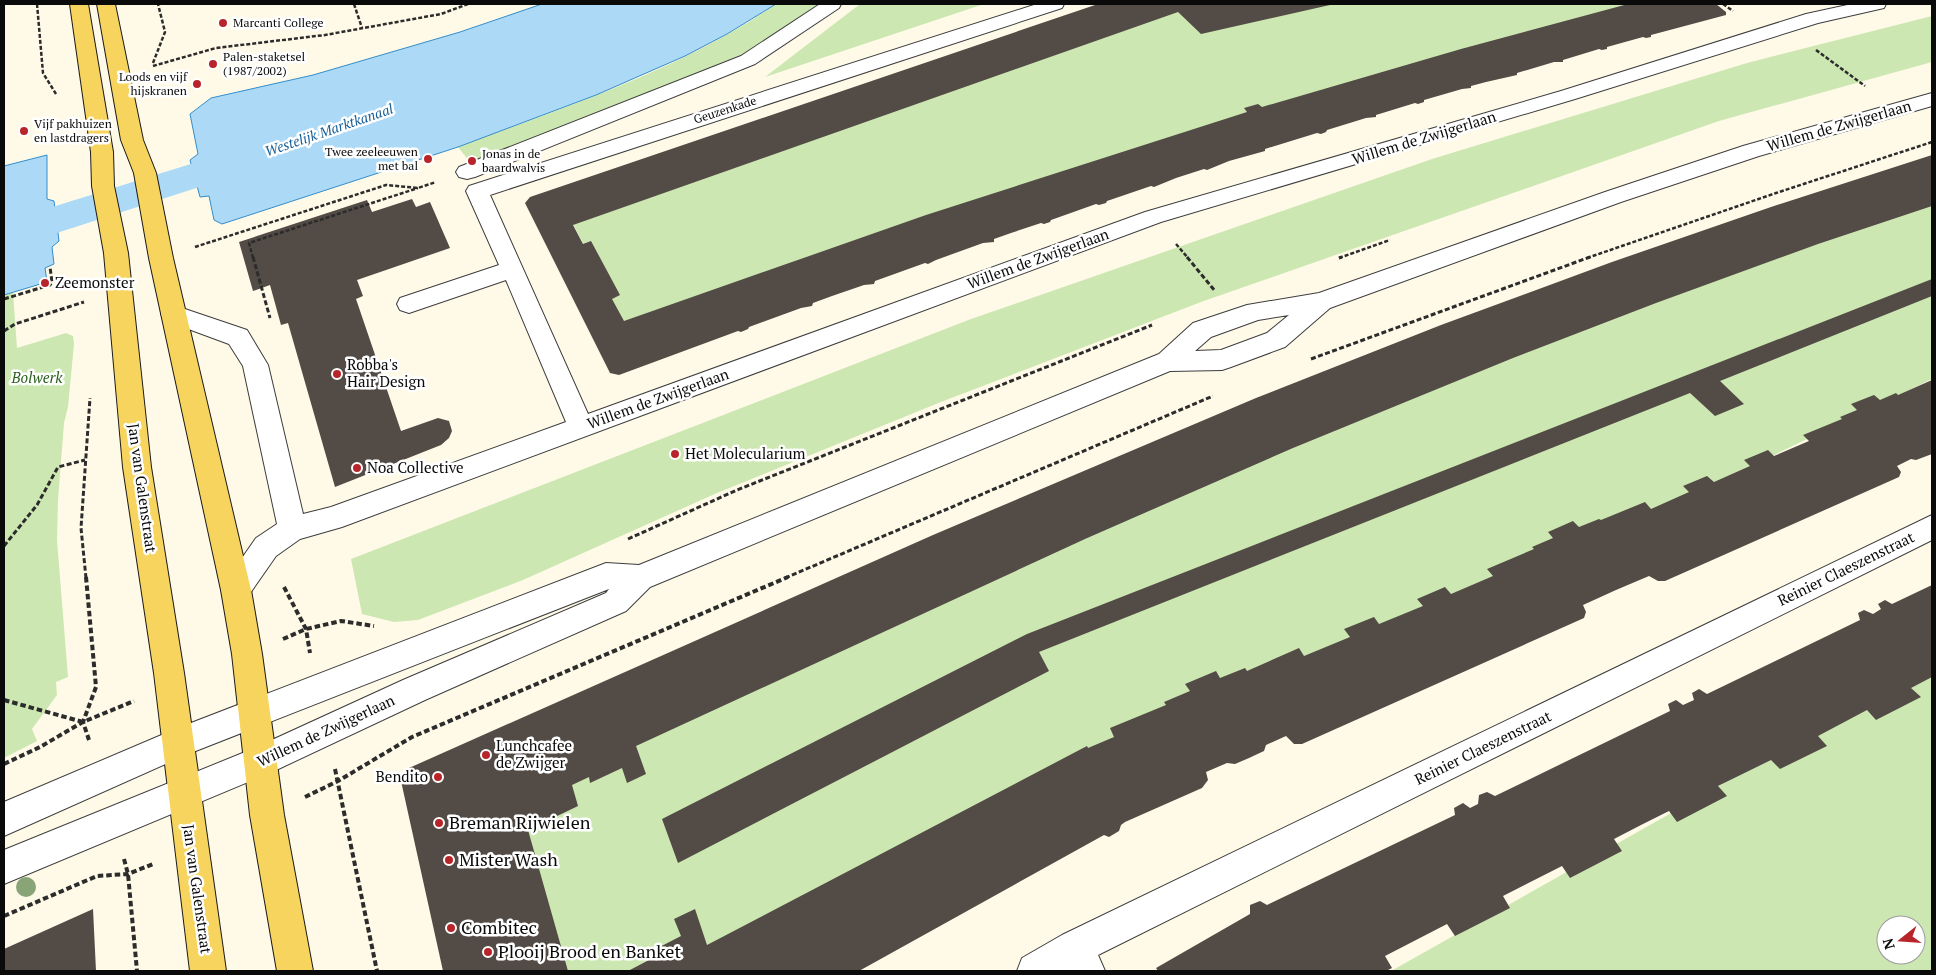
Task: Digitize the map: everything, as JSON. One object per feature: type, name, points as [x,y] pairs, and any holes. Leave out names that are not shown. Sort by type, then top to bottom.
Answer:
[{"type":"main road","name":"Jan van Galenstraat","points":[[79,4],[102,152],[104,186],[120,288],[137,467],[178,743],[208,971]]},
{"type":"main road","points":[[106,4],[132,140],[145,174],[173,314],[236,590],[247,654],[267,815],[295,971]]},
{"type":"street","points":[[581,427],[513,268],[472,182],[748,60],[832,4]]},
{"type":"street","name":"Geuzenkade","points":[[472,182],[1055,4]]},
{"type":"street","points":[[1793,4],[1813,18]]},
{"type":"street","name":"Willem de Zwijgerlaan","points":[[236,590],[266,547],[292,530],[332,519],[1153,216],[1568,95],[1813,18],[1877,4]]},
{"type":"street","name":"Willem de Zwijgerlaan","points":[[4,867],[261,761],[414,690],[616,602],[640,578],[1168,361],[1202,330],[1256,311],[1321,302],[1622,194],[1751,151],[1932,99]]},
{"type":"street","points":[[409,304],[513,268]]},
{"type":"street","name":"Willem de Zwijgerlaan","points":[[1168,361],[1222,360],[1276,340],[1321,302]]},
{"type":"street","points":[[173,314],[238,337],[255,365],[292,530]]},
{"type":"street","name":"Reinier Claeszenstraat","points":[[1035,971],[1081,960],[1932,527]]},
{"type":"street","name":"Willem de Zwijgerlaan","points":[[4,819],[178,743],[254,715],[606,576],[640,578]]},
{"type":"path","points":[[354,4],[362,28]]},
{"type":"path","points":[[152,66],[216,48],[325,35],[441,14],[468,4]]},
{"type":"path","points":[[1785,27],[1868,89]]},
{"type":"path","points":[[1305,362],[1552,270],[1855,166],[1932,142]]},
{"type":"path","points":[[270,319],[249,243],[418,188],[472,182]]},
{"type":"path","points":[[161,258],[386,185],[418,188]]},
{"type":"path","points":[[4,299],[50,284],[52,282],[50,267]]},
{"type":"path","points":[[4,331],[16,324],[88,301]]},
{"type":"path","points":[[91,392],[81,528],[96,687],[83,722],[100,776]]},
{"type":"path","points":[[377,971],[338,781],[412,737],[1214,395]]},
{"type":"path","points":[[4,546],[37,505],[58,467],[85,460]]},
{"type":"path","points":[[306,629],[341,621]]},
{"type":"path","points":[[4,700],[83,722]]},
{"type":"path","points":[[4,764],[40,747],[83,722]]},
{"type":"path","points":[[113,822],[128,874],[137,971]]},
{"type":"path","points":[[4,916],[97,876],[128,874]]},
{"type":"green space","points":[[776,4],[821,4],[741,57],[699,80],[612,121],[568,139],[477,171],[458,147],[581,102],[662,68],[701,49]]},
{"type":"green space","points":[[860,4],[984,4],[765,77]]},
{"type":"green space","points":[[1146,4],[1679,4],[1693,15],[632,339],[565,208]]},
{"type":"green space","points":[[1932,16],[1932,62],[1719,121],[1201,302],[941,402],[717,493],[523,580],[418,620],[394,622],[362,614],[351,559],[971,319],[1432,159],[1747,63]]},
{"type":"green space","points":[[1932,195],[1932,379],[702,971],[501,971],[445,807],[1419,368]]},
{"type":"green space","name":"Bolwerk","points":[[13,292],[17,348],[66,333],[73,336],[74,344],[68,407],[64,423],[57,540],[68,677],[56,682],[57,695],[32,729],[37,741],[4,758],[4,295]]},
{"type":"green space","points":[[1932,666],[1932,971],[1391,971]]},
{"type":"water","points":[[542,4],[776,4],[727,34],[685,56],[596,95],[458,147],[222,224],[214,220],[209,196],[200,197],[190,160],[198,154],[190,114],[211,98],[313,75],[460,32]]},
{"type":"water","points":[[47,155],[47,199],[54,201],[59,241],[52,247],[54,264],[45,268],[47,282],[4,295],[4,166]]},
{"type":"building","points":[[1098,4],[1330,5],[1201,34],[1178,12],[573,225],[583,244],[591,241],[620,295],[612,299],[624,321],[926,215],[1247,112],[1244,108],[1258,104],[1262,107],[1461,49],[1628,4],[1716,4],[1726,12],[1726,15],[1651,35],[1651,37],[1643,37],[1607,47],[1607,49],[1599,49],[1563,60],[1563,62],[1554,62],[1517,73],[1517,75],[1471,86],[1471,88],[1424,100],[1424,102],[1418,104],[1415,103],[1376,115],[1376,117],[1366,118],[1327,130],[1321,134],[1317,133],[1265,149],[1265,151],[1176,178],[1154,187],[1151,186],[1107,201],[1106,203],[1096,204],[1051,220],[1050,222],[1011,233],[994,239],[994,242],[983,243],[928,264],[925,263],[875,281],[874,284],[864,285],[832,296],[813,303],[812,306],[801,308],[749,327],[741,332],[738,331],[619,375],[610,373],[525,203],[530,197]]},
{"type":"building","points":[[1932,155],[1932,206],[1818,244],[1656,303],[1513,358],[1293,448],[1085,539],[636,746],[646,774],[627,783],[622,768],[590,783],[589,777],[572,785],[578,806],[528,830],[568,971],[443,971],[401,781],[409,768],[933,535],[1256,398],[1441,325],[1612,262],[1771,207]]},
{"type":"building","points":[[412,199],[416,207],[430,202],[450,248],[357,280],[363,296],[356,299],[401,431],[438,418],[449,421],[452,431],[449,438],[441,445],[335,487],[288,323],[281,325],[270,285],[253,291],[239,242],[367,200],[372,212]]},
{"type":"building","points":[[1932,279],[1932,296],[1720,381],[1744,404],[1715,416],[1690,393],[1039,652],[1049,671],[678,863],[662,819],[1027,634]]},
{"type":"building","points":[[1932,380],[1932,454],[1916,460],[1911,459],[1897,466],[1901,472],[1899,477],[1665,581],[1658,581],[1649,576],[1616,590],[1583,605],[1586,612],[1584,618],[1302,744],[1294,744],[1286,736],[1266,745],[1264,751],[1249,758],[1235,764],[1227,763],[1206,772],[1208,780],[1202,788],[1125,822],[1121,825],[1119,831],[1109,837],[1104,835],[859,971],[628,971],[649,960],[648,953],[681,936],[674,919],[695,909],[707,945],[1087,746],[1088,748],[1114,737],[1110,728],[1166,705],[1164,702],[1190,691],[1185,684],[1216,671],[1220,678],[1245,668],[1247,671],[1299,648],[1304,656],[1350,637],[1344,629],[1374,617],[1379,624],[1423,606],[1417,599],[1445,587],[1451,594],[1493,576],[1487,569],[1534,549],[1532,547],[1553,538],[1548,532],[1573,521],[1579,527],[1645,502],[1651,509],[1689,492],[1683,486],[1707,476],[1714,482],[1750,466],[1744,460],[1768,450],[1774,456],[1809,441],[1803,435],[1842,419],[1840,417],[1857,410],[1851,404],[1874,395],[1880,400],[1896,393],[1898,395]]},
{"type":"building","points":[[1932,585],[1932,677],[1911,688],[1921,697],[1876,720],[1867,710],[1818,736],[1827,746],[1780,769],[1771,760],[1718,786],[1727,796],[1677,822],[1669,811],[1641,825],[1614,839],[1622,851],[1570,878],[1562,866],[1503,896],[1510,908],[1455,936],[1447,924],[1385,956],[1392,968],[1386,971],[1158,971],[1156,968],[1250,914],[1250,905],[1260,901],[1267,905],[1455,815],[1454,808],[1463,803],[1470,808],[1478,804],[1479,795],[1487,792],[1495,796],[1670,711],[1668,704],[1676,700],[1683,705],[1694,700],[1692,693],[1699,689],[1707,694],[1860,620],[1858,613],[1864,610],[1873,614],[1881,609],[1878,604],[1885,600],[1892,604]]},
{"type":"building","points":[[93,909],[96,971],[4,971],[4,949]]},
{"type":"waterway","name":"Westelijk Marktkanaal","points":[[4,236],[255,156]]},
{"type":"place","name":"Marcanti College","points":[[223,23]]},
{"type":"place","name":"Palen-staketsel (1987/2002)","points":[[213,64]]},
{"type":"place","name":"Loods en vijf hijskranen","points":[[197,84]]},
{"type":"place","name":"Vijf pakhuizen en lastdragers","points":[[24,131]]},
{"type":"place","name":"Twee zeeleeuwen met bal","points":[[428,159]]},
{"type":"place","name":"Jonas in de baardwalvis","points":[[472,161]]},
{"type":"place","name":"Zeemonster","points":[[45,283]]},
{"type":"place","name":"Robba's Hair Design","points":[[337,374]]},
{"type":"place","name":"Het Molecularium","points":[[675,454]]},
{"type":"place","name":"Noa Collective","points":[[357,468]]},
{"type":"place","name":"Lunchcafee de Zwijger","points":[[486,755]]},
{"type":"place","name":"Bendito","points":[[438,777]]},
{"type":"place","name":"Breman Rijwielen","points":[[439,823]]},
{"type":"place","name":"Mister Wash","points":[[449,860]]},
{"type":"place","name":"Combitec","points":[[451,928]]},
{"type":"place","name":"Plooij Brood en Banket","points":[[488,952]]}]
